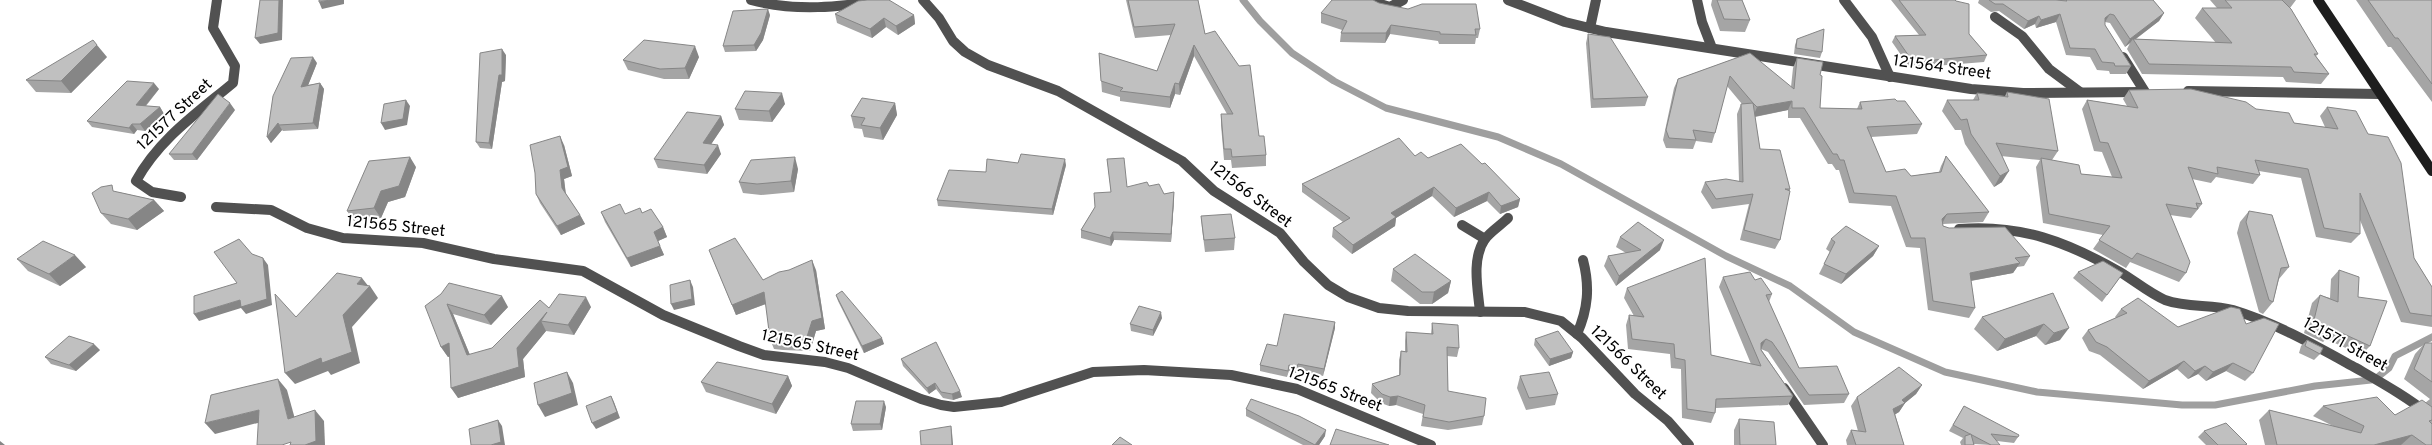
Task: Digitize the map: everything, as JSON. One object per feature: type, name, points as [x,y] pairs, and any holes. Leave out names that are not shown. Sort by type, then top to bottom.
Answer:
[{"type":"street","name":"121577 Street","points":[[182,197],[152,192],[136,181],[145,163],[232,83],[235,66],[213,28],[217,0]]},
{"type":"street","points":[[751,0],[768,5],[813,7],[885,0]]},
{"type":"street","name":"121566 Street","points":[[923,0],[939,18],[953,41],[965,52],[988,65],[1058,91],[1182,161],[1214,191],[1280,233],[1317,275],[1328,285],[1348,297],[1379,308],[1408,311],[1525,312],[1552,318],[1569,326],[1635,394],[1668,421],[1689,445]]},
{"type":"street","points":[[1367,0],[1387,7],[1399,4],[1403,0]]},
{"type":"street","name":"121564 Street","points":[[1508,0],[1565,22],[1590,28],[1980,90],[2023,93],[2150,92],[2116,44]]},
{"type":"street","points":[[1590,28],[1596,0]]},
{"type":"street","points":[[1697,0],[1702,22],[1712,48]]},
{"type":"street","points":[[1844,0],[1872,36],[1890,77]]},
{"type":"street","points":[[2318,0],[2379,94],[2432,170]]},
{"type":"street","points":[[1995,16],[2022,36],[2049,69],[2080,92]]},
{"type":"street","points":[[2175,92],[2379,94]]},
{"type":"street","name":"121565 Street","points":[[216,207],[271,210],[307,228],[343,238],[423,243],[494,259],[567,267],[583,271],[663,315],[739,346],[764,355],[825,362],[848,368],[921,399],[941,405],[967,406],[1001,402],[1062,380],[1100,372],[1144,370],[1231,375],[1297,389],[1431,445]]},
{"type":"street","points":[[1480,312],[1477,266],[1485,239],[1508,218]]},
{"type":"street","points":[[1462,225],[1485,239]]},
{"type":"street","name":"121571 Street","points":[[1950,230],[1974,227],[2027,232],[2074,246],[2169,301],[2221,307],[2298,337],[2345,361],[2411,401],[2432,417]]},
{"type":"street","points":[[1577,334],[1586,316],[1589,284],[1583,260]]},
{"type":"street","points":[[1779,380],[1824,445]]},
{"type":"building","points":[[260,0],[279,0],[278,33],[255,38]]},
{"type":"building","points":[[889,0],[914,15],[896,26],[884,18],[870,29],[835,14],[858,1]]},
{"type":"building","points":[[1128,0],[1198,0],[1205,34],[1215,31],[1239,66],[1250,65],[1259,136],[1264,136],[1266,155],[1232,157],[1231,149],[1224,149],[1221,114],[1233,114],[1194,45],[1179,84],[1175,83],[1170,97],[1120,91],[1123,88],[1101,81],[1099,53],[1157,71],[1175,24],[1134,27]]},
{"type":"building","points":[[1332,0],[1373,0],[1408,9],[1422,4],[1476,4],[1480,29],[1475,29],[1476,35],[1440,34],[1440,32],[1391,25],[1386,33],[1341,33],[1347,21],[1321,13]]},
{"type":"building","points":[[1717,0],[1742,0],[1750,20],[1724,19]]},
{"type":"building","points":[[1899,0],[1955,0],[1969,4],[1969,34],[1987,55],[1913,62],[1895,36],[1926,35]]},
{"type":"building","points":[[1989,0],[2153,0],[2164,13],[2130,39],[2114,15],[2110,14],[2105,18],[2105,25],[2131,66],[2115,66],[2114,63],[2102,62],[2095,49],[2070,48],[2060,14],[2041,20],[2039,16],[2028,21],[2003,4],[1995,4]]},
{"type":"building","points":[[2225,0],[2282,0],[2291,9],[2318,54],[2314,54],[2329,74],[2294,72],[2291,67],[2149,64],[2133,39],[2232,43],[2202,8],[2232,8]]},
{"type":"building","points":[[2368,0],[2432,0],[2432,84],[2398,38],[2395,38]]},
{"type":"building","points":[[768,9],[761,33],[754,45],[723,46],[733,11]]},
{"type":"building","points":[[1824,29],[1822,52],[1796,48],[1797,39]]},
{"type":"building","points":[[1588,34],[1610,37],[1648,97],[1593,99]]},
{"type":"building","points":[[93,40],[97,45],[61,81],[26,80]]},
{"type":"building","points":[[644,40],[695,46],[685,68],[660,69],[623,60]]},
{"type":"building","points":[[502,49],[502,75],[499,75],[489,143],[476,142],[480,53]]},
{"type":"building","points":[[1750,53],[1794,89],[1797,58],[1823,62],[1820,75],[1822,76],[1820,108],[1862,109],[1860,102],[1895,99],[1897,101],[1905,101],[1922,124],[1867,127],[1886,172],[1905,169],[1911,176],[1941,172],[1946,156],[1989,212],[1947,214],[1942,219],[1943,226],[1949,228],[2005,227],[2030,256],[2015,258],[2020,263],[1970,273],[1975,308],[1933,301],[1925,238],[1911,238],[1896,196],[1854,193],[1844,160],[1840,160],[1837,154],[1833,154],[1804,108],[1792,108],[1792,101],[1757,107],[1730,76],[1715,133],[1693,130],[1696,140],[1669,138],[1666,130],[1678,79]]},
{"type":"building","points":[[313,57],[301,87],[320,83],[313,123],[279,125],[278,123],[267,137],[273,96],[291,58]]},
{"type":"building","points":[[127,81],[154,83],[136,105],[160,107],[140,124],[132,124],[129,128],[87,121]]},
{"type":"building","points":[[2191,89],[2246,102],[2256,109],[2289,113],[2294,123],[2338,129],[2327,107],[2356,111],[2368,134],[2388,137],[2401,163],[2414,258],[2432,287],[2432,316],[2410,313],[2360,193],[2360,234],[2324,228],[2308,169],[2255,160],[2260,175],[2217,167],[2218,174],[2188,167],[2202,204],[2196,203],[2198,209],[2166,204],[2190,262],[2186,273],[2137,253],[2132,259],[2099,240],[2110,226],[2049,214],[2041,158],[2079,165],[2081,174],[2122,178],[2108,143],[2100,142],[2087,100],[2138,108],[2129,90]]},
{"type":"building","points":[[745,91],[782,93],[769,111],[735,109]]},
{"type":"building","points":[[2007,92],[2049,99],[2058,151],[1996,143],[2009,171],[2000,176],[1971,134],[1967,119],[1961,120],[1947,100],[1979,100],[1977,93],[2008,97]]},
{"type":"building","points":[[218,94],[230,103],[192,154],[169,154]]},
{"type":"building","points":[[862,98],[895,103],[880,128],[861,125],[865,118],[851,116]]},
{"type":"building","points":[[406,100],[403,119],[381,123],[384,104]]},
{"type":"building","points":[[1753,103],[1760,149],[1780,150],[1790,189],[1785,189],[1790,191],[1780,240],[1744,230],[1753,194],[1716,199],[1705,182],[1726,179],[1743,182],[1741,104]]},
{"type":"building","points":[[687,112],[721,116],[703,143],[718,145],[704,165],[654,159]]},
{"type":"building","points":[[560,136],[568,167],[560,170],[562,188],[580,215],[557,226],[536,194],[535,173],[530,145]]},
{"type":"building","points":[[1399,138],[1415,156],[1421,152],[1428,158],[1461,144],[1482,164],[1485,163],[1520,199],[1501,206],[1489,192],[1456,208],[1434,187],[1391,213],[1396,217],[1353,245],[1333,228],[1350,218],[1302,184]]},
{"type":"building","points":[[1021,154],[1065,159],[1052,209],[937,200],[949,170],[986,172],[987,159],[1018,163]]},
{"type":"building","points":[[410,157],[399,186],[381,191],[374,208],[347,211],[369,161]]},
{"type":"building","points":[[795,157],[791,181],[757,184],[739,182],[751,160]]},
{"type":"building","points":[[1124,158],[1127,187],[1147,182],[1149,186],[1159,184],[1164,194],[1174,192],[1171,234],[1113,232],[1110,238],[1081,230],[1095,207],[1094,193],[1111,192],[1107,159]]},
{"type":"building","points":[[112,185],[113,191],[154,200],[128,219],[101,213],[92,193],[101,187]]},
{"type":"building","points":[[620,204],[625,214],[640,208],[642,213],[651,209],[663,227],[654,232],[660,246],[627,258],[601,212]]},
{"type":"building","points":[[2249,211],[2272,215],[2289,267],[2281,268],[2273,302],[2269,300],[2246,222]]},
{"type":"building","points":[[1231,214],[1235,238],[1204,240],[1201,216]]},
{"type":"building","points":[[1638,222],[1664,240],[1619,276],[1608,256],[1641,250],[1620,237]]},
{"type":"building","points":[[1846,226],[1879,246],[1846,274],[1824,264],[1835,242],[1831,239]]},
{"type":"building","points":[[735,238],[763,280],[812,260],[822,318],[812,321],[806,340],[770,339],[764,292],[732,305],[709,250]]},
{"type":"building","points":[[239,239],[252,254],[263,258],[267,299],[241,307],[240,300],[194,314],[194,296],[237,283],[214,252]]},
{"type":"building","points":[[43,241],[75,255],[49,274],[17,259]]},
{"type":"building","points":[[1415,254],[1451,281],[1434,292],[1422,292],[1393,269]]},
{"type":"building","points":[[1705,258],[1711,355],[1761,366],[1723,277],[1750,272],[1755,280],[1761,278],[1772,294],[1766,295],[1799,368],[1837,366],[1849,394],[1809,395],[1772,342],[1766,339],[1761,343],[1761,350],[1793,396],[1716,399],[1715,413],[1687,409],[1685,360],[1675,358],[1674,344],[1632,339],[1629,315],[1644,317],[1627,288]]},
{"type":"building","points":[[2103,261],[2123,273],[2107,295],[2078,272]]},
{"type":"building","points":[[2339,270],[2359,277],[2358,297],[2387,301],[2370,346],[2333,329],[2331,333],[2313,324],[2320,295],[2338,302]]},
{"type":"building","points":[[337,273],[362,278],[357,284],[370,286],[343,315],[352,352],[322,363],[321,358],[285,373],[275,294],[296,317]]},
{"type":"building","points":[[690,280],[692,299],[671,304],[670,285]]},
{"type":"building","points":[[449,283],[502,296],[484,315],[447,304],[467,355],[492,348],[540,300],[549,308],[559,294],[586,297],[568,325],[541,321],[547,312],[517,348],[519,367],[451,388],[449,343],[441,347],[425,306],[441,294]]},
{"type":"building","points":[[842,291],[882,338],[862,346],[836,295]]},
{"type":"building","points":[[2053,293],[2069,328],[2054,333],[2044,324],[2005,339],[1982,317]]},
{"type":"building","points":[[2138,298],[2178,327],[2231,307],[2240,309],[2246,324],[2264,318],[2279,324],[2253,373],[2233,363],[2213,372],[2205,366],[2195,371],[2184,361],[2149,381],[2107,347],[2096,342],[2088,330],[2127,313],[2121,309]]},
{"type":"building","points":[[1139,306],[1161,312],[1153,330],[1130,324]]},
{"type":"building","points":[[1284,314],[1335,322],[1324,369],[1298,364],[1297,367],[1289,365],[1288,371],[1260,365],[1267,344],[1277,346]]},
{"type":"building","points":[[1432,323],[1458,325],[1459,348],[1447,347],[1448,391],[1486,398],[1484,416],[1449,422],[1423,417],[1425,405],[1398,396],[1390,397],[1382,394],[1372,384],[1400,375],[1401,351],[1407,352],[1406,332],[1433,334]]},
{"type":"building","points":[[1558,331],[1573,352],[1550,359],[1535,339]]},
{"type":"building","points":[[69,336],[94,344],[69,365],[45,357]]},
{"type":"building","points":[[2307,340],[2323,348],[2320,354],[2305,346]]},
{"type":"building","points":[[936,342],[960,391],[952,394],[941,392],[935,383],[927,388],[901,359]]},
{"type":"building","points":[[2425,343],[2432,343],[2432,382],[2414,369]]},
{"type":"building","points":[[717,362],[788,376],[772,404],[701,382]]},
{"type":"building","points":[[1899,367],[1922,385],[1902,400],[1905,403],[1893,409],[1904,445],[1856,445],[1851,430],[1866,432],[1857,397]]},
{"type":"building","points":[[567,372],[572,393],[538,405],[534,383]]},
{"type":"building","points":[[1549,372],[1558,394],[1529,398],[1520,376]]},
{"type":"building","points":[[278,379],[288,419],[315,410],[316,441],[305,445],[290,445],[291,442],[282,445],[257,445],[259,410],[205,423],[211,395]]},
{"type":"building","points":[[611,396],[617,412],[592,423],[586,406]]},
{"type":"building","points":[[2377,397],[2395,415],[2422,400],[2432,407],[2432,420],[2429,421],[2432,424],[2432,445],[2426,445],[2412,435],[2374,445],[2277,445],[2269,410],[2361,433],[2364,426],[2323,406]]},
{"type":"building","points":[[1251,399],[1299,416],[1326,430],[1315,445],[1246,409]]},
{"type":"building","points":[[856,401],[884,401],[880,424],[851,424]]},
{"type":"building","points":[[1964,406],[2019,435],[2018,437],[1991,434],[2000,445],[1991,445],[1953,425]]},
{"type":"building","points":[[1739,419],[1774,422],[1776,445],[1740,445]]},
{"type":"building","points":[[498,420],[501,442],[491,445],[471,445],[469,429]]},
{"type":"building","points":[[2226,423],[2247,444],[2218,445],[2204,431]]},
{"type":"building","points":[[951,426],[952,445],[921,445],[920,431]]},
{"type":"building","points":[[1336,429],[1389,445],[1330,445]]},
{"type":"building","points":[[1971,434],[1974,445],[1965,445],[1965,436]]},
{"type":"building","points":[[1120,437],[1132,445],[1112,445]]},
{"type":"waterway","points":[[1243,0],[1260,21],[1292,53],[1334,81],[1386,108],[1498,137],[1561,164],[1726,256],[1790,286],[1854,332],[1945,372],[2037,392],[2182,405],[2215,405],[2315,386],[2371,380]]},
{"type":"waterway","points":[[2379,376],[2389,368],[2395,356],[2432,337]]}]
